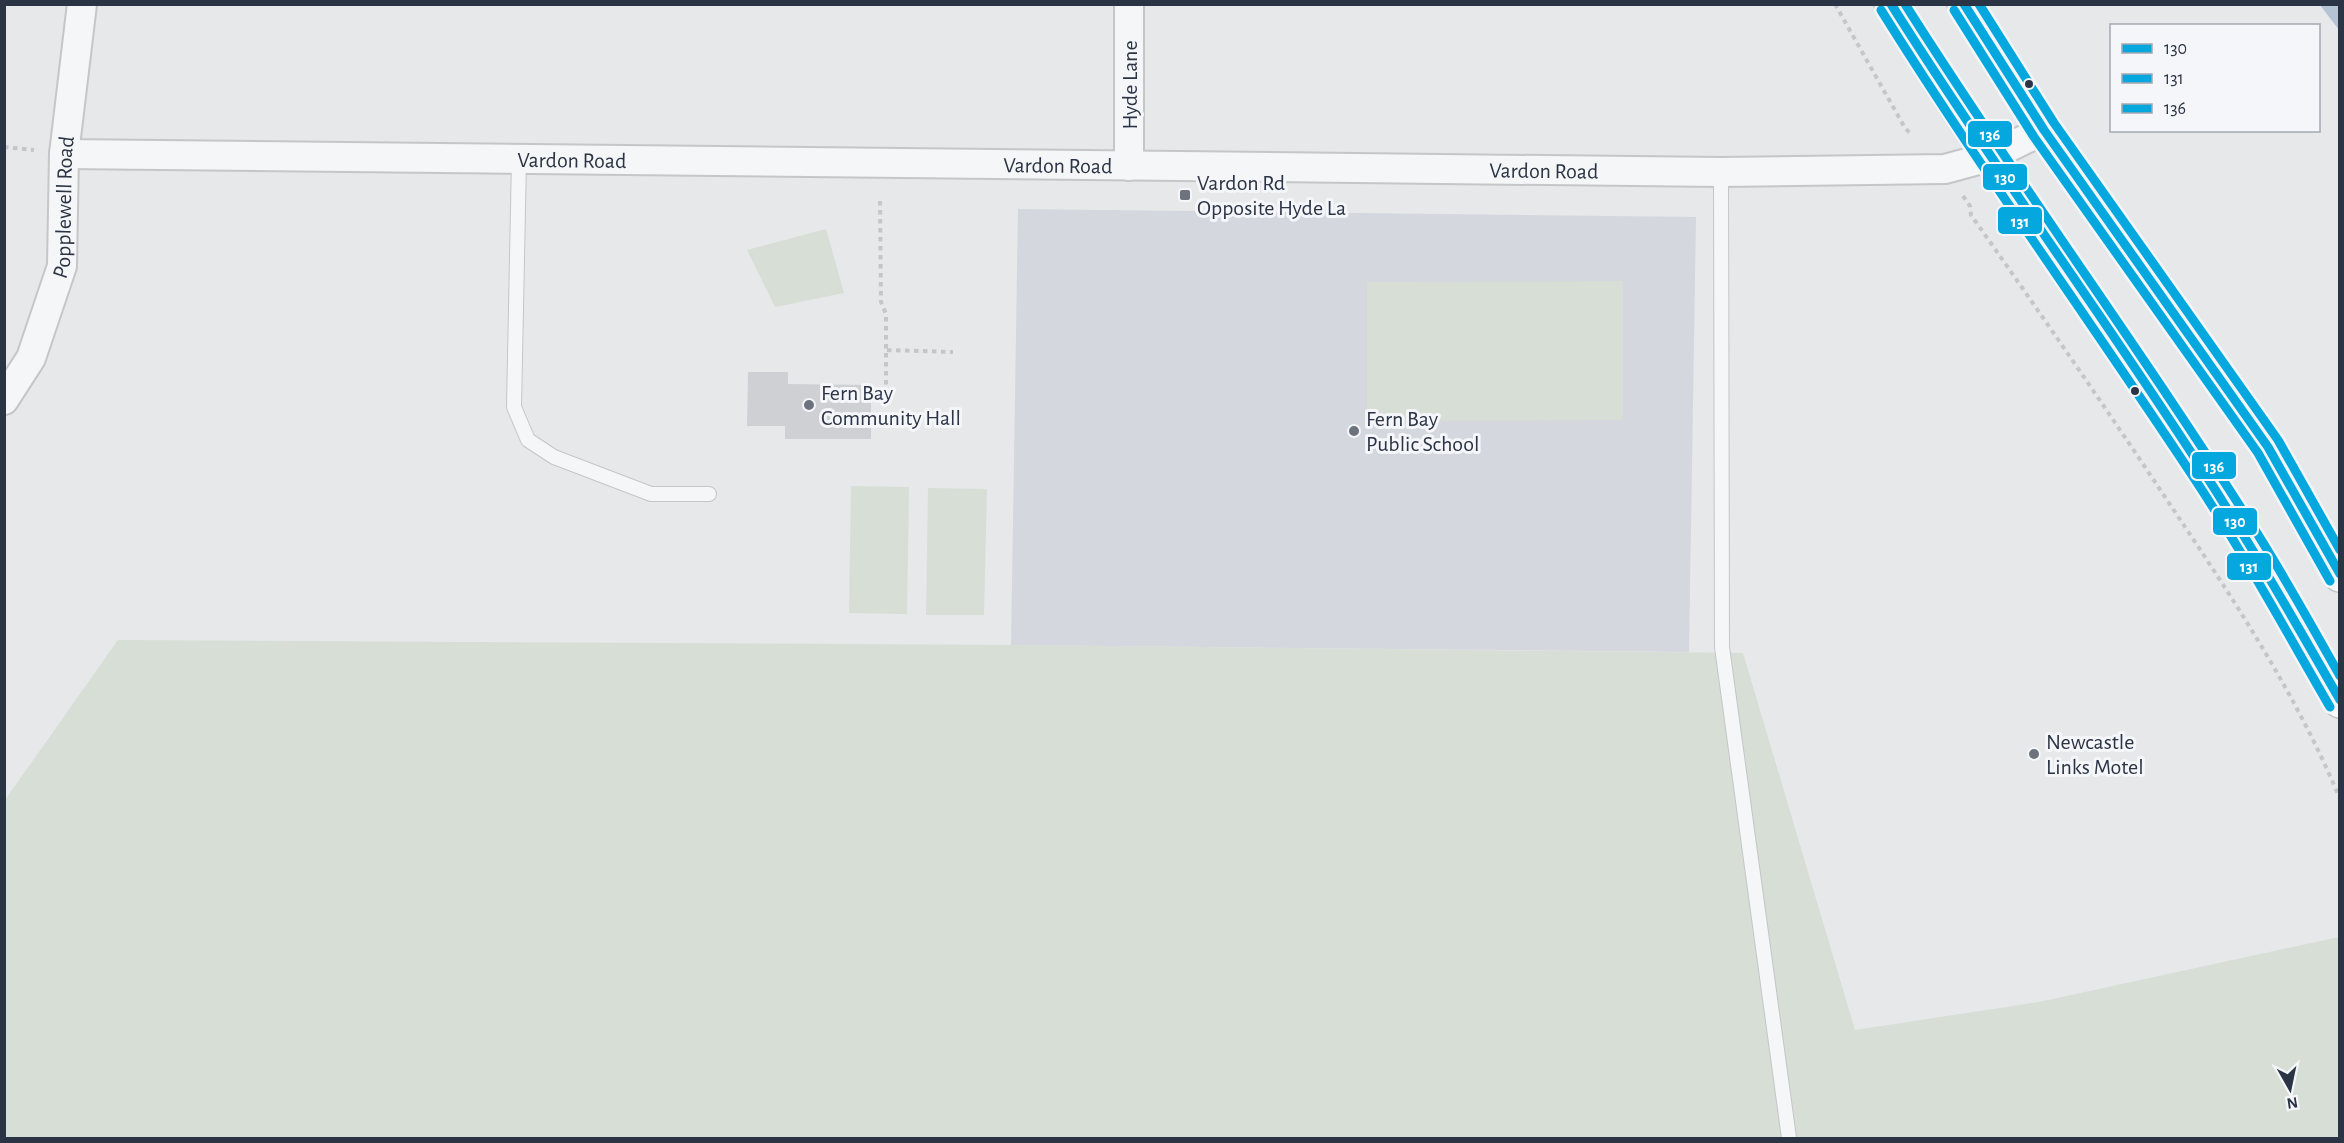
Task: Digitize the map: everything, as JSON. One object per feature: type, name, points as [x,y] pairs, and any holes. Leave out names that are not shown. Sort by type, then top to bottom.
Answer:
[{"type":"main road","points":[[1891,4],[1989,157],[2183,440],[2245,536],[2340,701]]},
{"type":"main road","points":[[1964,4],[2044,130],[2268,447],[2340,575]]},
{"type":"street","name":"Popplewell Road","points":[[4,400],[31,358],[62,266],[64,154],[82,4]]},
{"type":"street","name":"Hyde Lane","points":[[1129,166],[1130,4]]},
{"type":"street","name":"Vardon Road","points":[[64,154],[1721,172],[1945,169],[1989,157],[2044,130]]},
{"type":"lane","points":[[519,159],[514,407],[528,440],[554,457],[651,494],[709,494]]},
{"type":"lane","points":[[1721,172],[1722,647],[1789,1138]]},
{"type":"path","points":[[1835,4],[1905,128]]},
{"type":"path","points":[[880,201],[881,302],[886,314],[886,387]]},
{"type":"path","points":[[1970,206],[1971,215],[2088,382],[2240,609],[2322,757],[2340,799]]},
{"type":"path","points":[[886,350],[953,352]]},
{"type":"shaded area","name":"Fern Bay Public School","points":[[1018,209],[1696,217],[1689,652],[1011,645]]},
{"type":"shaded area","points":[[826,229],[844,293],[775,307],[747,250]]},
{"type":"shaded area","points":[[1623,281],[1623,420],[1367,421],[1367,282]]},
{"type":"shaded area","points":[[851,486],[909,487],[907,614],[849,613]]},
{"type":"shaded area","points":[[928,488],[987,489],[984,615],[926,615]]},
{"type":"shaded area","points":[[118,640],[1011,645],[1743,653],[1855,1030],[2039,1002],[2339,937],[2339,1138],[5,1138],[5,800]]},
{"type":"water","points":[[2320,5],[2339,5],[2339,30]]},
{"type":"building","name":"Fern Bay Community Hall","points":[[748,372],[788,372],[788,384],[871,385],[871,439],[785,439],[785,426],[747,426]]},
{"type":"transit line","name":"130","points":[[1891,4],[2207,477],[2340,700]]},
{"type":"transit line","name":"136","points":[[1905,4],[2217,471],[2270,555],[2340,676]]},
{"type":"transit line","name":"130","points":[[1964,4],[2044,130],[2268,447],[2340,574]]},
{"type":"transit line","name":"136","points":[[1979,4],[2054,123],[2278,440],[2340,550]]},
{"type":"transit line","name":"131","points":[[1881,10],[1958,129],[2196,481],[2248,565],[2330,707]]},
{"type":"transit line","name":"131","points":[[1954,10],[2034,137],[2258,453],[2330,581]]},
{"type":"place","name":"Vardon Rd Opposite Hyde La","points":[[1185,195]]},
{"type":"place","name":"Fern Bay Community Hall","points":[[809,405]]},
{"type":"place","name":"Fern Bay Public School","points":[[1354,431]]},
{"type":"place","name":"Newcastle Links Motel","points":[[2034,754]]}]
